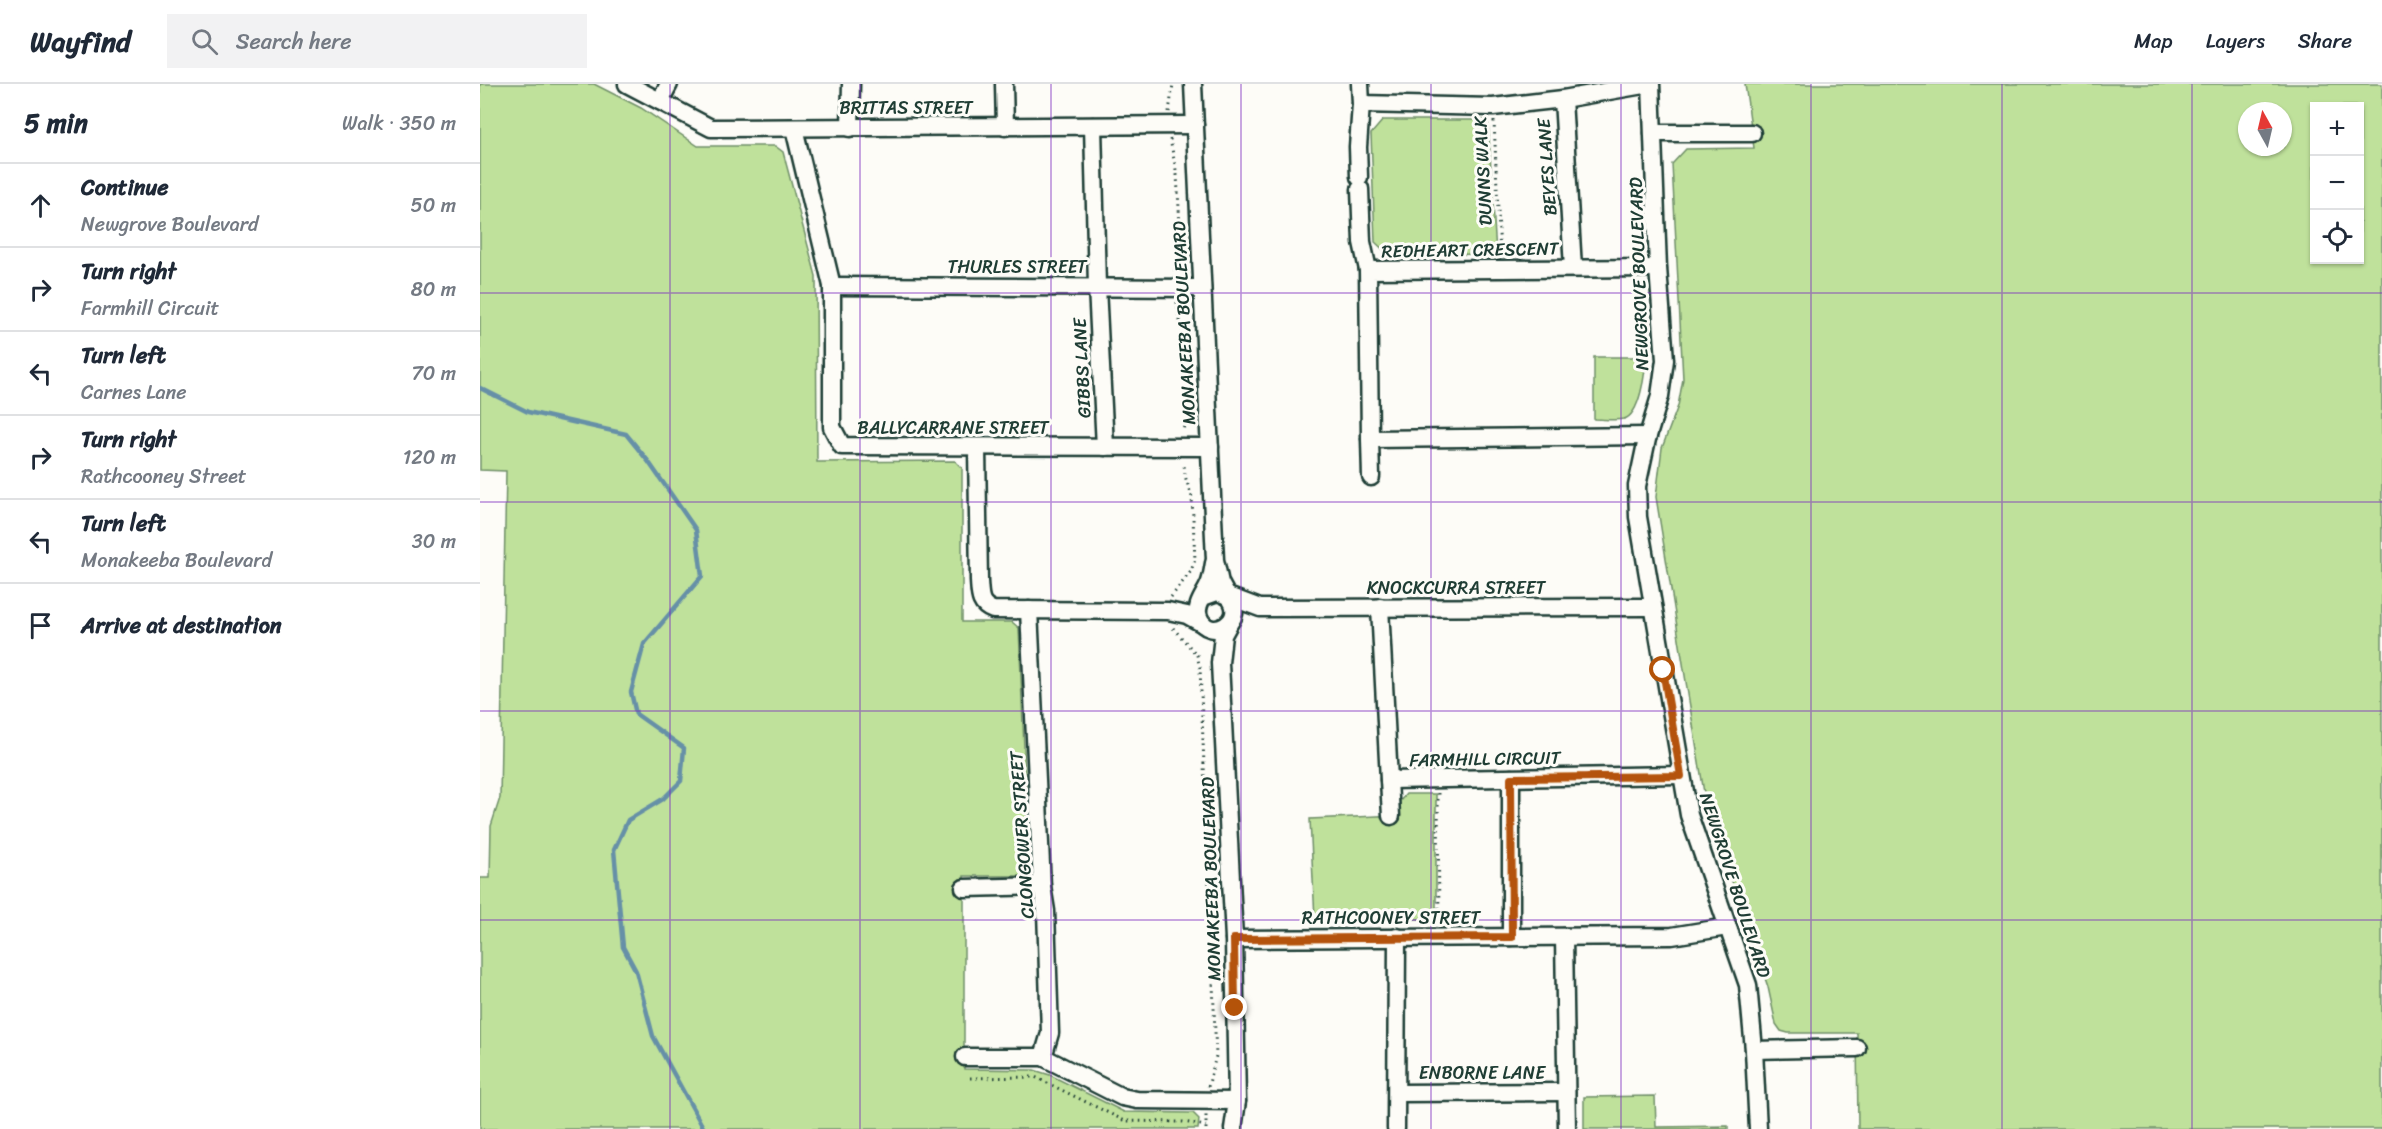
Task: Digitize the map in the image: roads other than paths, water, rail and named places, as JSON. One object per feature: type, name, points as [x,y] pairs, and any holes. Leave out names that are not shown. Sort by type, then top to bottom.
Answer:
[{"type":"street","name":"BRITTAS STREET","points":[[627,84],[711,128],[1195,125]]},
{"type":"street","points":[[660,101],[669,84]]},
{"type":"street","points":[[850,128],[851,84]]},
{"type":"street","points":[[1004,84],[1005,127]]},
{"type":"street","name":"MONAKEEBA BOULEVARD","points":[[1192,84],[1215,560],[1220,583],[1227,596]]},
{"type":"street","points":[[1360,84],[1358,147],[1362,242],[1368,270]]},
{"type":"street","points":[[1361,104],[1493,107],[1563,99],[1650,84]]},
{"type":"street","name":"NEWGROVE BOULEVARD","points":[[1650,84],[1658,268],[1665,360],[1660,396],[1637,486],[1638,517],[1689,815],[1748,985],[1755,1050],[1758,1129]]},
{"type":"street","name":"BEYES LANE","points":[[1563,99],[1573,268]]},
{"type":"street","name":"GIBBS LANE","points":[[1093,126],[1097,286],[1105,447]]},
{"type":"street","name":"BALLYCARRANE STREET","points":[[794,128],[832,286],[832,427],[842,446],[1210,447]]},
{"type":"street","points":[[1653,133],[1752,133]]},
{"type":"street","name":"REDHEART CRESCENT","points":[[1371,477],[1368,270],[1658,268]]},
{"type":"street","name":"THURLES STREET","points":[[832,286],[1202,288]]},
{"type":"street","points":[[1370,439],[1648,436]]},
{"type":"street","points":[[977,448],[981,600],[984,607],[993,610],[1168,610],[1187,605],[1217,592],[1227,596],[1234,609],[1229,623],[1220,629],[1204,625],[1187,615],[1168,610]]},
{"type":"street","name":"MONAKEEBA BOULEVARD","points":[[1203,598],[1210,583],[1215,560]]},
{"type":"street","name":"KNOCKCURRA STREET","points":[[1227,596],[1260,608],[1653,607]]},
{"type":"street","points":[[1203,598],[1198,614],[1204,625]]},
{"type":"street","name":"FARMHILL CIRCUIT","points":[[1380,607],[1389,780],[1681,776]]},
{"type":"street","name":"KNOCKCURRA STREET","points":[[1229,623],[1260,608]]},
{"type":"street","name":"CLONGOWER STREET","points":[[1029,610],[1042,886],[1046,911],[1050,1033],[1043,1057]]},
{"type":"street","name":"MONAKEEBA BOULEVARD","points":[[1229,623],[1223,635],[1220,663],[1234,939],[1237,1101],[1233,1129]]},
{"type":"street","name":"MONAKEEBA BOULEVARD","points":[[1204,625],[1211,635],[1220,663]]},
{"type":"street","points":[[1511,778],[1512,937]]},
{"type":"street","points":[[1389,780],[1391,816]]},
{"type":"street","points":[[964,888],[1042,886]]},
{"type":"street","name":"RATHCOONEY STREET","points":[[1234,939],[1672,936],[1727,927]]},
{"type":"street","points":[[1396,1129],[1397,937]]},
{"type":"street","points":[[1564,937],[1567,1129]]},
{"type":"street","points":[[1755,1050],[1857,1048]]},
{"type":"street","points":[[964,1057],[1043,1057],[1122,1097],[1137,1100],[1237,1101]]},
{"type":"street","name":"ENBORNE LANE","points":[[1397,1093],[1566,1092]]},
{"type":"waterway","points":[[480,388],[528,412],[626,434],[648,461],[696,530],[702,576],[644,644],[631,692],[636,714],[684,748],[681,781],[663,799],[628,820],[614,850],[623,947],[636,971],[653,1036],[704,1129]]}]
